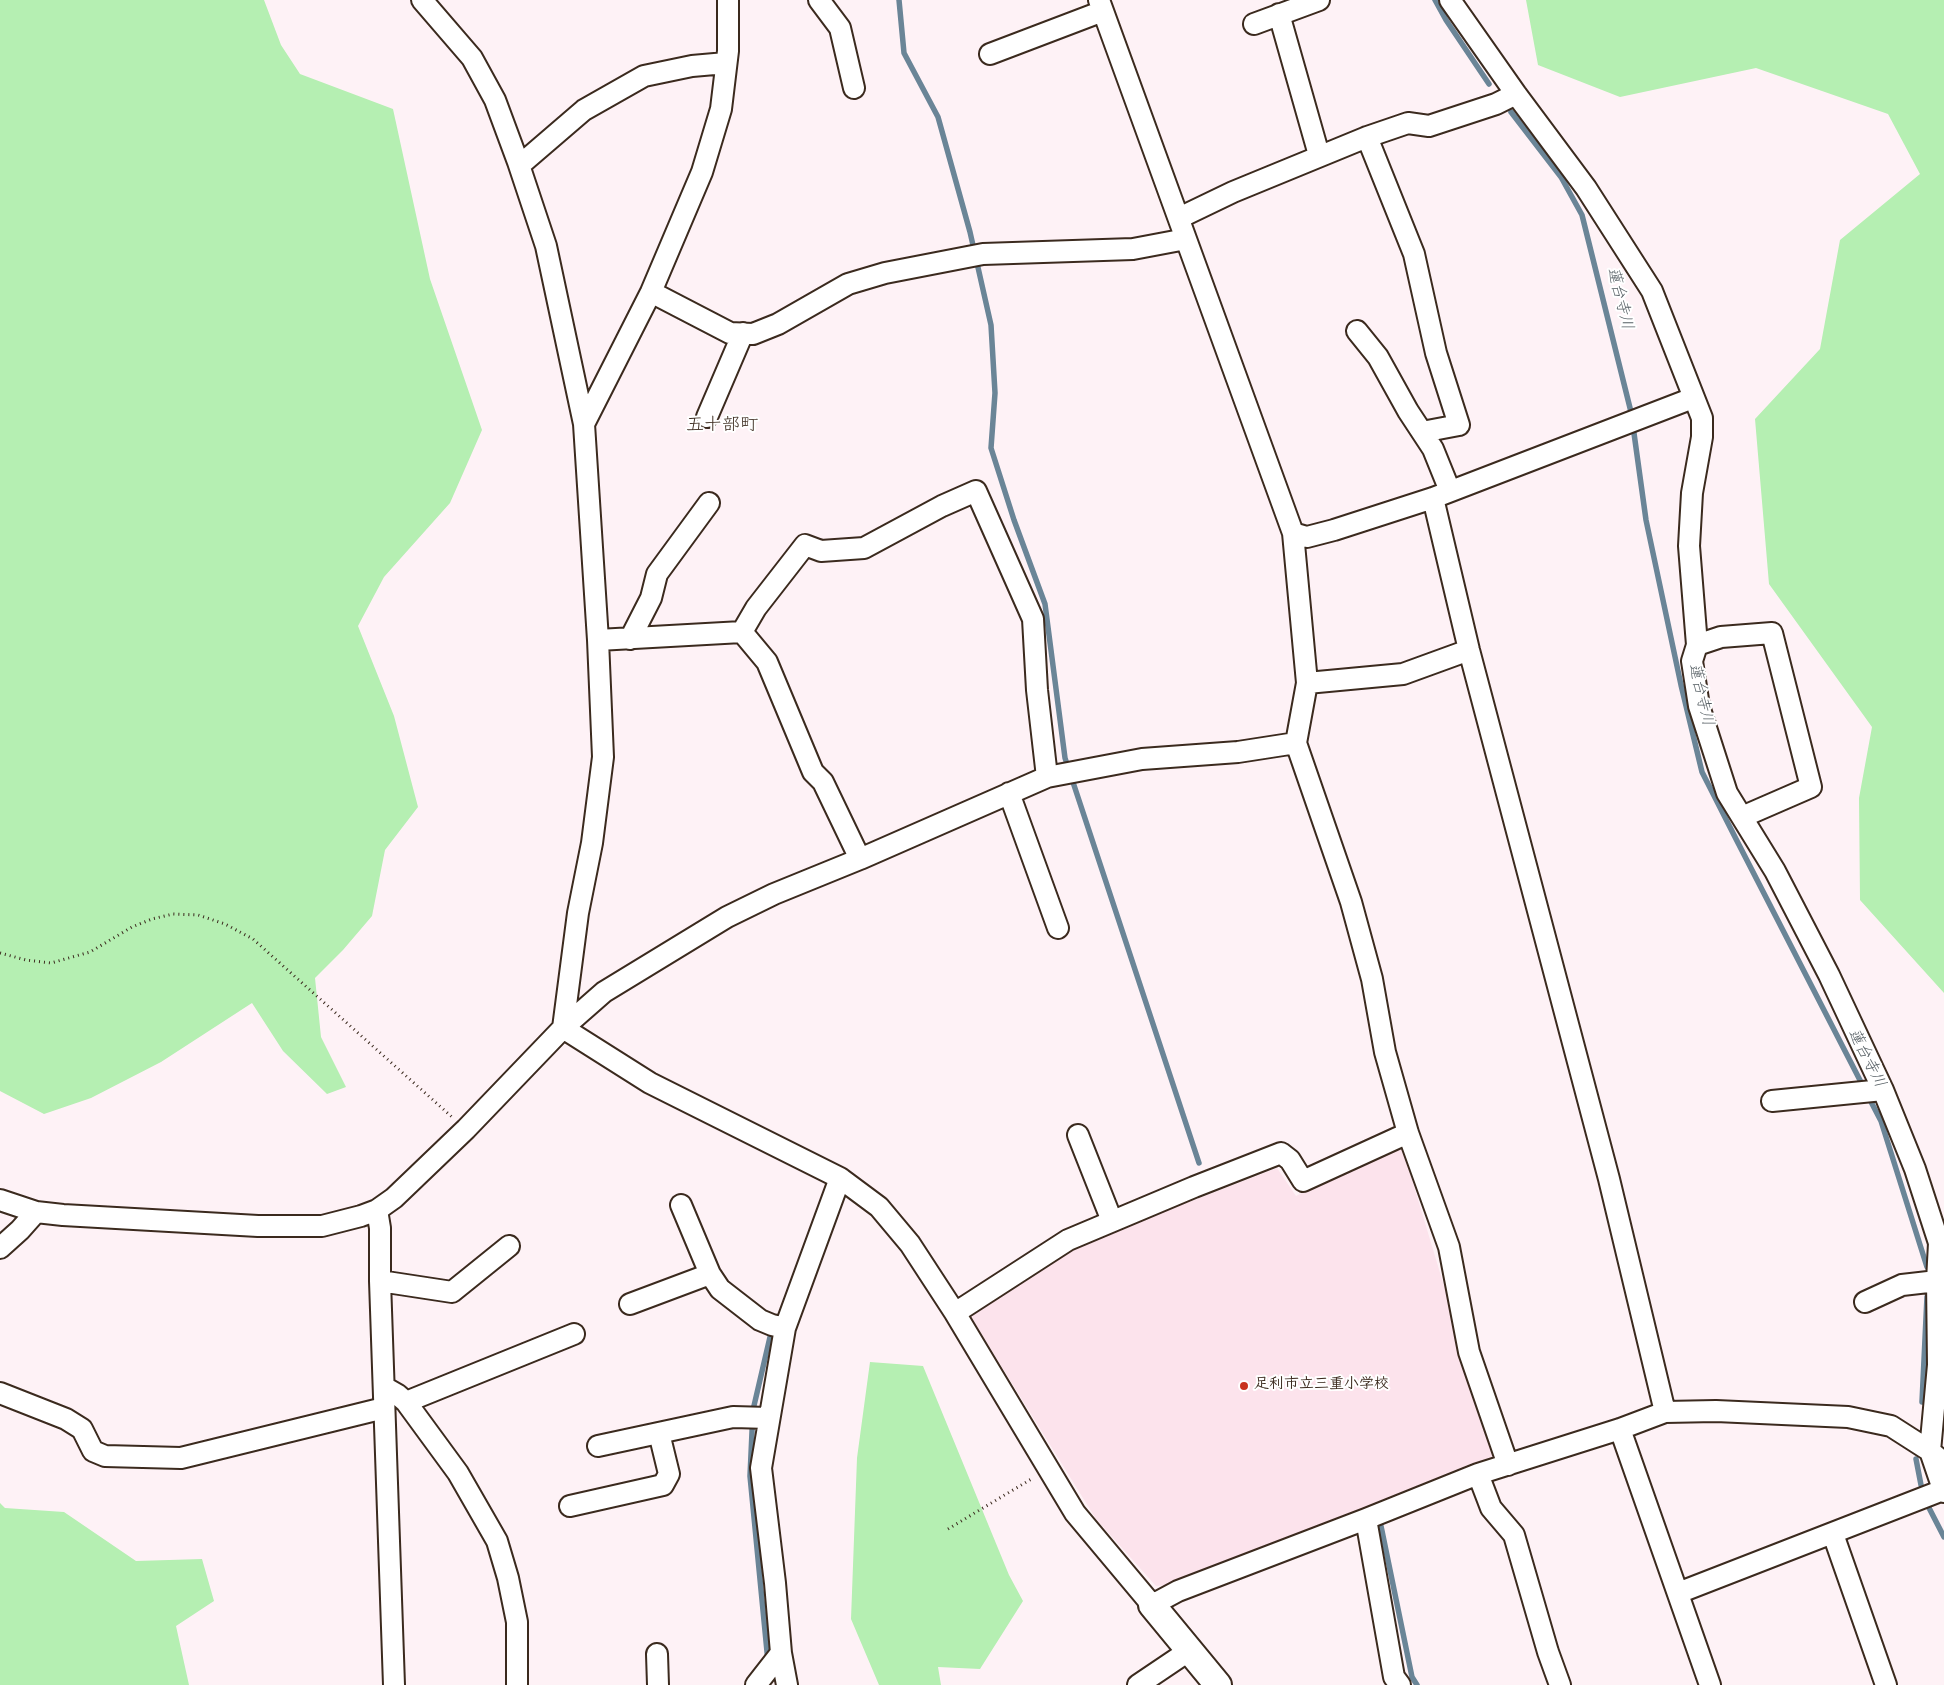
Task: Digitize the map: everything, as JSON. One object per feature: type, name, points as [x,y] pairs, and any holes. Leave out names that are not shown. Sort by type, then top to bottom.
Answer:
[{"type":"main road","points":[[1152,1605],[1218,1685]]},
{"type":"street","points":[[422,0],[472,58],[495,100],[520,165],[546,246],[584,424],[598,640],[603,757],[592,843],[578,913],[563,1028]]},
{"type":"street","points":[[584,424],[651,292],[702,172],[721,109],[726,63],[728,0]]},
{"type":"street","points":[[819,0],[840,28],[854,88]]},
{"type":"street","points":[[1254,24],[1319,0]]},
{"type":"street","points":[[1450,0],[1516,94],[1586,188],[1652,291],[1702,418],[1702,437],[1692,493],[1689,546],[1697,645],[1692,661],[1700,706],[1727,793],[1775,871],[1811,940],[1883,1090],[1942,1241],[1937,1457],[1944,1491],[1678,1593]]},
{"type":"street","points":[[990,54],[1101,5],[1292,533],[1307,683],[1296,743],[1351,902],[1372,979],[1385,1052],[1408,1133],[1449,1247],[1469,1352],[1508,1465]]},
{"type":"street","points":[[1279,14],[1319,156]]},
{"type":"street","points":[[520,165],[584,110],[644,76],[692,66],[726,63]]},
{"type":"street","points":[[1179,218],[1233,192],[1367,137],[1408,123],[1429,126],[1496,104],[1516,94]]},
{"type":"street","points":[[1367,137],[1414,254],[1436,353],[1458,424],[1422,432]]},
{"type":"street","points":[[651,292],[730,333],[753,334],[778,324],[848,284],[885,273],[983,254],[1133,249],[1186,239]]},
{"type":"street","points":[[1357,331],[1378,357],[1434,449],[1469,650],[1572,1034],[1665,1412]]},
{"type":"street","points":[[707,417],[743,333]]},
{"type":"street","points":[[1292,533],[1307,537],[1441,495],[1694,398]]},
{"type":"street","points":[[742,632],[756,608],[805,545],[821,551],[864,548],[942,506],[976,491],[1033,619],[1037,690],[1047,776]]},
{"type":"street","points":[[630,638],[651,598],[657,574],[709,502]]},
{"type":"street","points":[[598,640],[742,632]]},
{"type":"street","points":[[742,632],[767,662],[813,772],[823,782],[860,859]]},
{"type":"street","points":[[1697,645],[1721,637],[1772,633],[1811,787],[1742,817]]},
{"type":"street","points":[[1307,683],[1403,674],[1469,650]]},
{"type":"street","points":[[0,1200],[36,1212],[258,1226],[322,1226],[377,1210],[394,1198],[466,1130],[563,1028],[604,992],[727,917],[774,894],[860,859],[1047,776],[1142,759],[1238,752],[1296,743]]},
{"type":"street","points":[[1009,793],[1058,928]]},
{"type":"street","points":[[563,1028],[650,1083],[840,1178],[879,1207],[904,1236],[955,1313],[995,1376],[1048,1469],[1076,1513],[1152,1605],[1178,1592],[1478,1474],[1620,1429],[1665,1412],[1716,1411],[1848,1417],[1891,1426],[1937,1457]]},
{"type":"street","points":[[1772,1101],[1883,1090]]},
{"type":"street","points":[[955,1313],[1068,1240],[1281,1153],[1290,1160],[1303,1182],[1408,1133]]},
{"type":"street","points":[[1078,1135],[1112,1222]]},
{"type":"street","points":[[787,1685],[781,1653],[775,1583],[761,1468],[785,1328],[840,1178]]},
{"type":"street","points":[[681,1205],[710,1274],[720,1289],[760,1320],[772,1326],[785,1328]]},
{"type":"street","points":[[377,1210],[380,1228],[380,1281],[394,1685]]},
{"type":"street","points":[[0,1248],[36,1212]]},
{"type":"street","points":[[380,1281],[452,1292],[509,1246]]},
{"type":"street","points":[[1865,1302],[1902,1285],[1940,1272]]},
{"type":"street","points":[[630,1304],[710,1274]]},
{"type":"street","points":[[406,1402],[574,1334]]},
{"type":"street","points":[[384,1387],[406,1402],[458,1473],[497,1541],[508,1578],[517,1622],[517,1685]]},
{"type":"street","points":[[0,1393],[66,1419],[82,1429],[93,1451],[105,1456],[181,1458],[384,1408]]},
{"type":"street","points":[[598,1446],[733,1417],[769,1418]]},
{"type":"street","points":[[1620,1429],[1710,1685]]},
{"type":"street","points":[[570,1506],[663,1485],[669,1474],[659,1433]]},
{"type":"street","points":[[1478,1474],[1491,1508],[1514,1535],[1548,1652],[1560,1685]]},
{"type":"street","points":[[1366,1519],[1394,1677],[1400,1685]]},
{"type":"street","points":[[1834,1534],[1886,1685]]},
{"type":"street","points":[[1138,1685],[1190,1650]]},
{"type":"street","points":[[756,1685],[781,1653]]},
{"type":"street","points":[[657,1654],[658,1685]]},
{"type":"path","points":[[0,953],[26,960],[51,963],[90,952],[132,927],[152,919],[174,914],[198,915],[225,924],[253,939],[454,1120]]},
{"type":"path","points":[[948,1529],[1048,1469]]},
{"type":"shaded area","name":"足利市立三重小学校","points":[[1401,1143],[1496,1459],[1470,1464],[1177,1584],[1156,1586],[1096,1519],[969,1314],[1068,1249],[1277,1168],[1296,1196]]},
{"type":"green space","points":[[0,0],[264,0],[281,45],[300,74],[393,109],[430,279],[482,430],[450,503],[384,577],[358,626],[394,716],[418,807],[385,850],[372,916],[343,950],[315,978],[321,1037],[346,1087],[327,1094],[283,1051],[252,1003],[161,1062],[91,1098],[44,1114],[0,1091]]},
{"type":"green space","points":[[1526,0],[1944,0],[1944,993],[1860,900],[1859,798],[1872,727],[1769,584],[1755,419],[1820,349],[1840,240],[1920,174],[1888,114],[1756,68],[1620,97],[1538,65]]},
{"type":"green space","points":[[870,1362],[923,1366],[1009,1575],[1023,1601],[980,1669],[938,1667],[941,1685],[879,1685],[851,1619],[857,1458]]},
{"type":"green space","points":[[0,1503],[5,1508],[64,1512],[136,1561],[202,1559],[214,1601],[176,1626],[189,1685],[0,1685]]},
{"type":"waterway","points":[[899,0],[904,53],[938,117],[970,232],[991,325],[995,393],[991,448],[1014,520],[1045,604],[1065,758],[1199,1163]]},
{"type":"waterway","name":"蓮台寺川","points":[[1435,0],[1446,20],[1489,84]]},
{"type":"waterway","name":"蓮台寺川","points":[[1511,112],[1561,177],[1582,215],[1632,416]]},
{"type":"waterway","name":"蓮台寺川","points":[[1633,426],[1646,520],[1681,685],[1702,772],[1864,1088]]},
{"type":"waterway","name":"蓮台寺川","points":[[1868,1096],[1881,1121],[1927,1267]]},
{"type":"waterway","name":"蓮台寺川","points":[[1922,1402],[1927,1297]]},
{"type":"waterway","points":[[768,1662],[750,1476],[753,1410],[770,1337]]},
{"type":"waterway","name":"蓮台寺川","points":[[1916,1459],[1921,1485]]},
{"type":"waterway","name":"蓮台寺川","points":[[1927,1504],[1944,1537]]},
{"type":"waterway","points":[[1381,1526],[1412,1677],[1417,1685]]},
{"type":"place","name":"足利市立三重小学校","points":[[1244,1386]]},
{"type":"district","name":"五十部町","points":[[722,428]]}]
